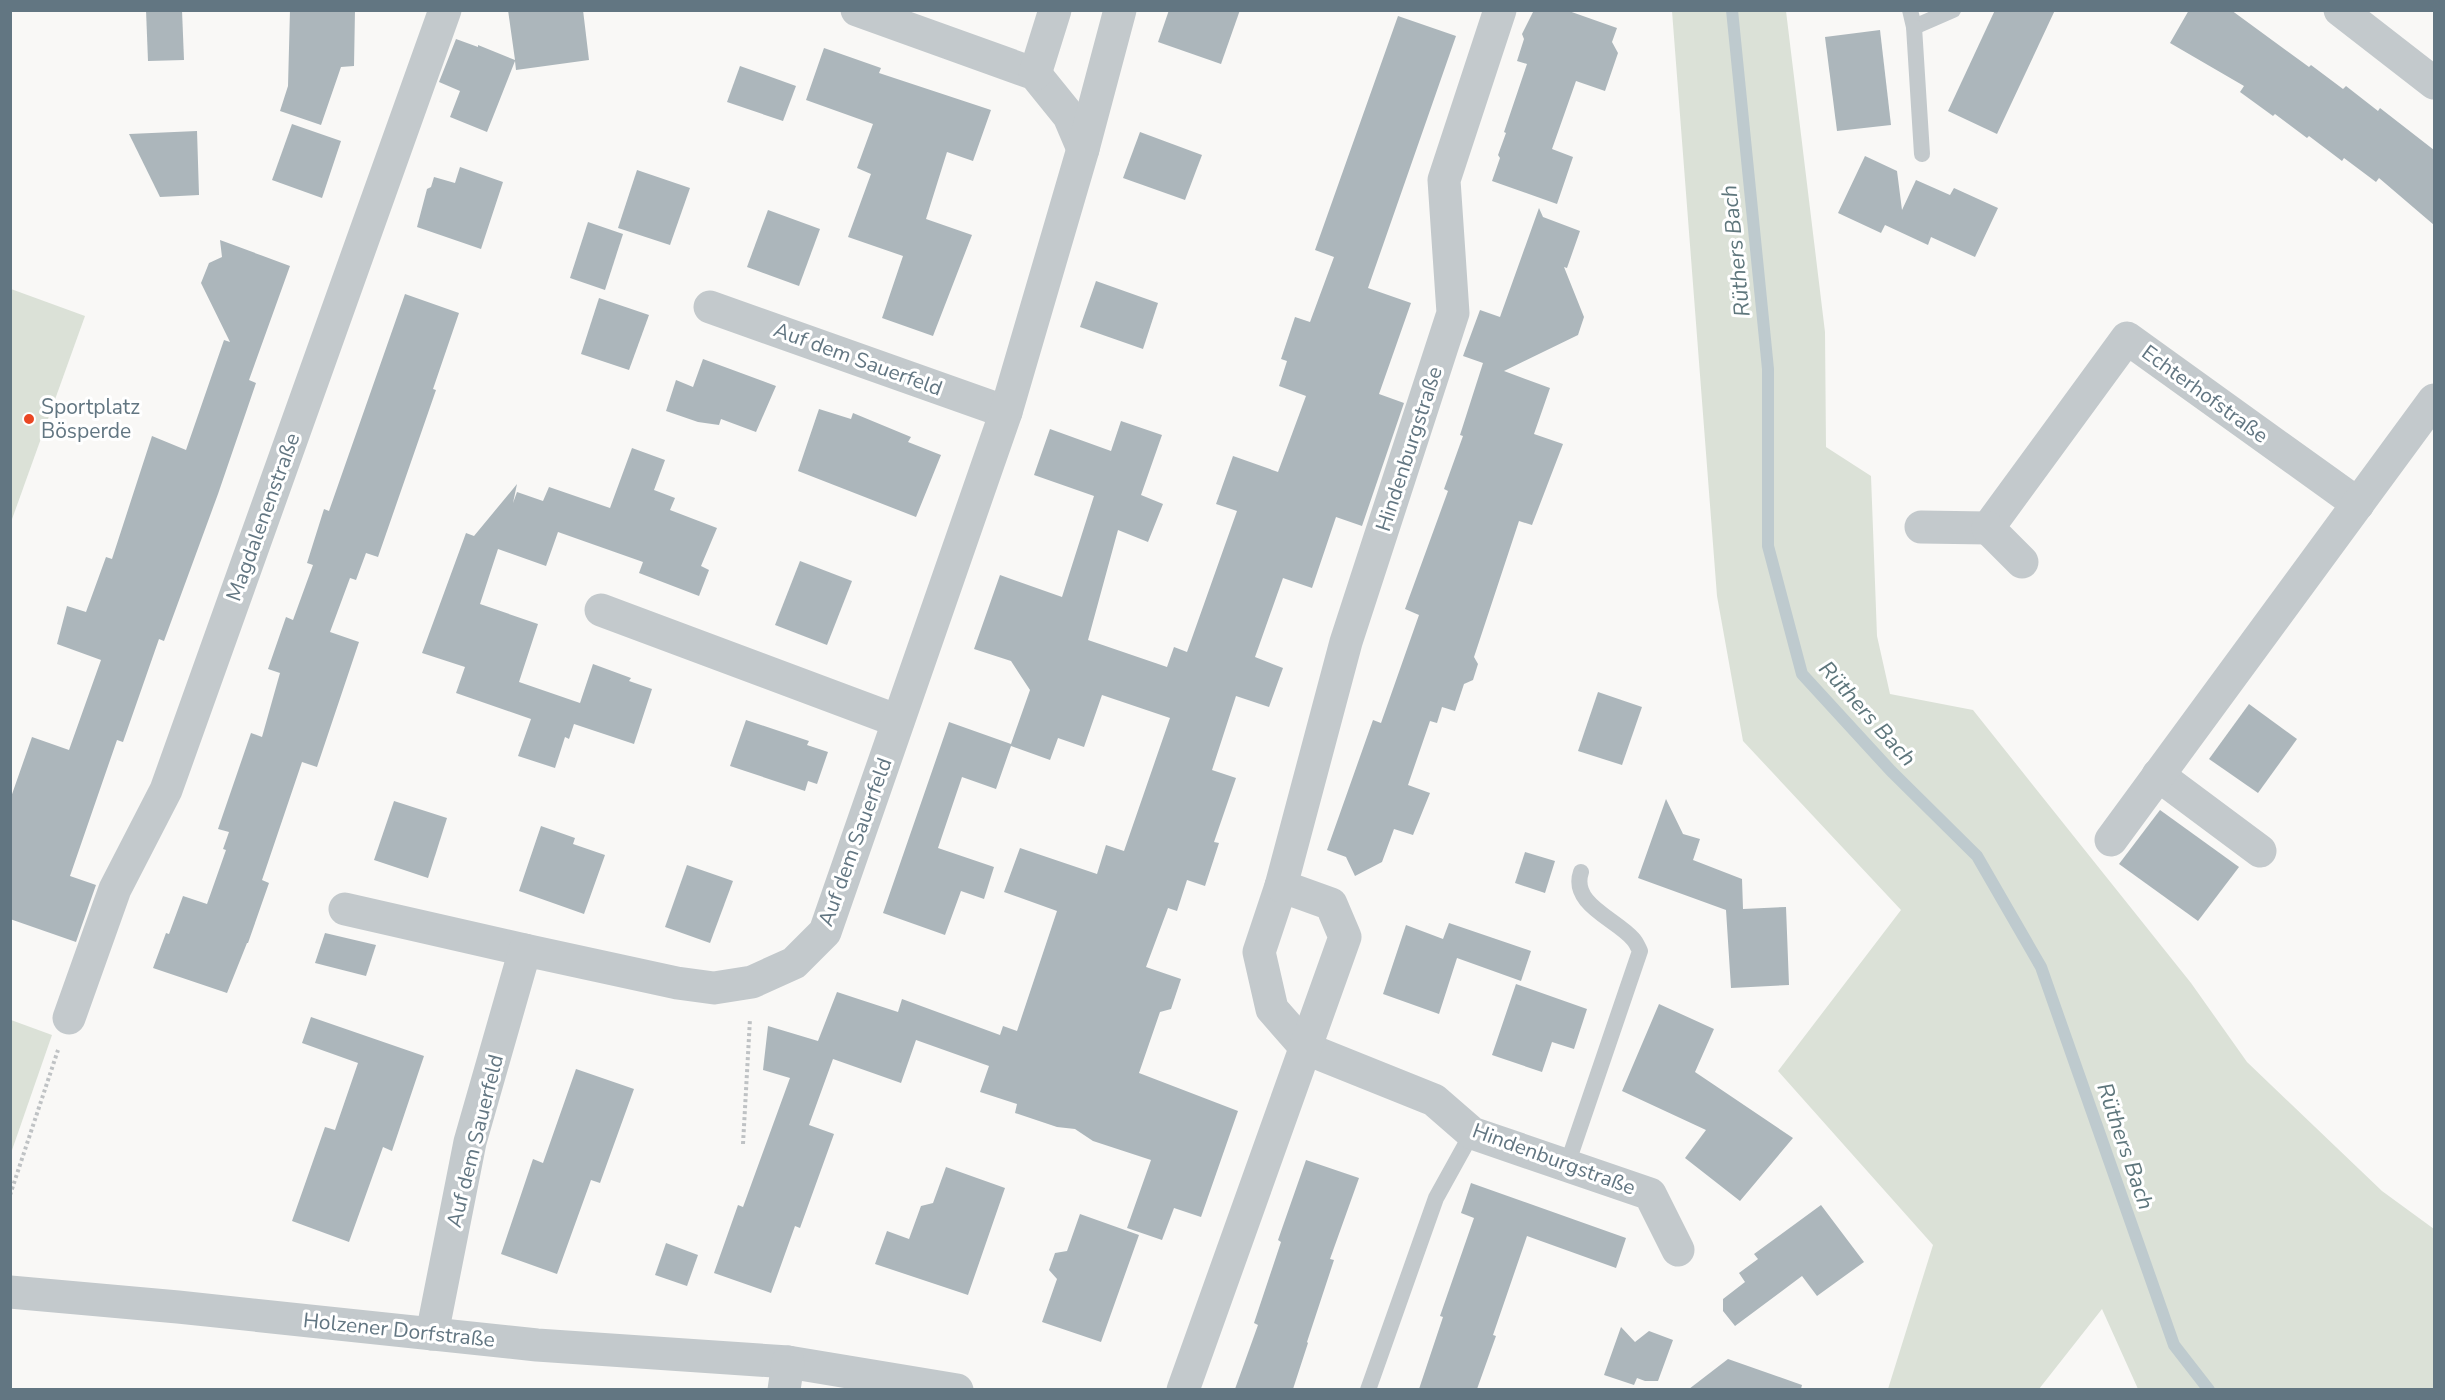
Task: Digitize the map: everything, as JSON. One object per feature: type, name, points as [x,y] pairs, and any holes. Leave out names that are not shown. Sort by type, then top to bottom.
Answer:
[{"type":"street","name":"Magdalenenstraße","points":[[69,1018],[115,889],[166,790],[445,10]]},
{"type":"street","points":[[857,10],[1035,74],[1069,116],[1083,149]]},
{"type":"street","points":[[1035,74],[1055,10]]},
{"type":"street","name":"Auf dem Sauerfeld","points":[[345,909],[677,983],[714,988],[752,982],[794,963],[825,932],[1006,412],[1083,149],[1120,10]]},
{"type":"street","name":"Hindenburgstraße","points":[[1500,10],[1444,180],[1453,313],[1346,642],[1281,886],[1258,952],[1272,1009],[1307,1049],[1434,1100],[1472,1133],[1650,1194],[1678,1250]]},
{"type":"street","points":[[2340,10],[2434,83]]},
{"type":"street","name":"Auf dem Sauerfeld","points":[[710,307],[1006,412]]},
{"type":"street","name":"Echterhofstraße","points":[[1988,528],[2127,338],[2358,504]]},
{"type":"street","points":[[2111,840],[2434,400]]},
{"type":"street","points":[[1921,527],[1988,528],[2022,562]]},
{"type":"street","points":[[601,610],[898,721]]},
{"type":"street","points":[[2158,775],[2260,851]]},
{"type":"street","points":[[1183,1389],[1346,937],[1331,904],[1281,886]]},
{"type":"street","name":"Auf dem Sauerfeld","points":[[432,1334],[470,1142],[525,950]]},
{"type":"street","name":"Holzener Dorfstraße","points":[[10,1292],[178,1307],[537,1345],[786,1376],[957,1389]]},
{"type":"lane","points":[[1922,154],[1912,19],[1953,10]]},
{"type":"lane","points":[[1567,1165],[1640,951],[1634,939],[1590,904],[1580,892],[1578,879],[1581,872]]},
{"type":"lane","points":[[1368,1389],[1436,1198],[1472,1133]]},
{"type":"path","points":[[743,1144],[752,982]]},
{"type":"path","points":[[10,1194],[69,1018]]},
{"type":"shaded area","points":[[1672,11],[1786,11],[1825,332],[1826,447],[1871,476],[1877,636],[1890,694],[1973,710],[2191,983],[2247,1062],[2382,1191],[2434,1229],[2434,1389],[2138,1389],[2102,1309],[2039,1389],[1888,1389],[1933,1245],[1778,1071],[1901,910],[1743,741],[1717,596]]},
{"type":"shaded area","name":"Sportplatz Bösperde","points":[[10,289],[85,316],[11,522]]},
{"type":"shaded area","points":[[10,1020],[52,1035],[11,1153]]},
{"type":"building","points":[[146,10],[182,10],[184,60],[148,61]]},
{"type":"building","points":[[290,10],[355,10],[354,66],[341,67],[321,125],[280,111],[288,86]]},
{"type":"building","points":[[508,10],[583,10],[589,60],[516,70],[515,61],[487,132],[450,117],[460,91],[439,82],[456,39],[515,60]]},
{"type":"building","points":[[1169,10],[1240,10],[1221,64],[1158,42]]},
{"type":"building","points":[[1534,10],[1566,10],[1617,28],[1612,42],[1618,53],[1605,91],[1576,81],[1552,149],[1573,157],[1557,204],[1492,181],[1500,158],[1498,155],[1506,133],[1504,132],[1527,64],[1517,61],[1524,39],[1522,34]]},
{"type":"building","points":[[1995,10],[2055,10],[1997,134],[1948,111]]},
{"type":"building","points":[[2189,10],[2231,10],[2309,67],[2311,65],[2343,89],[2346,86],[2378,111],[2380,108],[2434,150],[2434,225],[2379,178],[2376,182],[2344,158],[2342,161],[2309,136],[2307,138],[2240,92],[2244,86],[2170,43]]},
{"type":"building","points":[[1398,16],[1456,36],[1368,288],[1411,303],[1379,394],[1404,403],[1362,526],[1336,517],[1312,588],[1283,578],[1255,657],[1283,668],[1269,707],[1236,696],[1212,770],[1236,778],[1214,842],[1219,843],[1205,886],[1187,880],[1177,911],[1168,908],[1146,967],[1181,979],[1171,1009],[1160,1012],[1139,1073],[1238,1111],[1201,1217],[1174,1208],[1162,1240],[1127,1228],[1151,1160],[1093,1141],[1075,1129],[1057,1127],[1015,1113],[1017,1104],[980,1092],[989,1066],[916,1040],[901,1083],[833,1059],[809,1125],[834,1134],[800,1228],[795,1226],[771,1293],[714,1273],[738,1205],[743,1207],[790,1078],[763,1070],[768,1026],[818,1041],[837,992],[898,1012],[902,999],[1000,1035],[1003,1026],[1017,1031],[1057,911],[1004,892],[1020,848],[1097,874],[1106,845],[1124,851],[1170,718],[1102,695],[1084,747],[1058,738],[1050,760],[1011,746],[996,789],[962,777],[938,848],[994,867],[984,899],[961,891],[945,935],[883,913],[949,722],[1011,744],[1030,690],[1011,661],[974,649],[1000,575],[1062,597],[1094,496],[1034,475],[1050,429],[1111,451],[1121,421],[1162,435],[1141,495],[1163,504],[1148,542],[1118,530],[1088,640],[1167,667],[1174,647],[1187,652],[1237,511],[1216,504],[1233,456],[1278,472],[1306,396],[1279,386],[1287,361],[1281,359],[1295,317],[1310,322],[1334,257],[1315,250]]},
{"type":"building","points":[[1880,30],[1891,125],[1837,131],[1825,37]]},
{"type":"building","points":[[824,48],[881,68],[879,73],[991,110],[973,161],[947,152],[926,219],[972,235],[933,336],[882,318],[903,256],[848,237],[871,174],[857,168],[873,124],[806,100]]},
{"type":"building","points":[[740,66],[796,86],[783,121],[727,102]]},
{"type":"building","points":[[292,124],[341,141],[322,198],[272,180]]},
{"type":"building","points":[[197,131],[199,195],[160,197],[129,134]]},
{"type":"building","points":[[1140,132],[1202,155],[1185,200],[1123,178]]},
{"type":"building","points":[[1865,156],[1897,171],[1902,210],[1916,180],[1950,195],[1954,188],[1998,208],[1975,257],[1931,237],[1928,245],[1885,225],[1881,233],[1838,213]]},
{"type":"building","points":[[460,167],[503,182],[481,249],[417,227],[427,189],[431,187],[434,177],[455,183]]},
{"type":"building","points":[[637,170],[690,188],[670,245],[618,228]]},
{"type":"building","points":[[1539,208],[1543,217],[1580,231],[1567,268],[1564,267],[1584,317],[1578,335],[1504,371],[1550,388],[1534,434],[1563,444],[1532,525],[1519,521],[1474,657],[1478,664],[1473,680],[1464,684],[1455,711],[1442,707],[1437,723],[1430,721],[1408,785],[1430,793],[1413,835],[1394,829],[1382,862],[1355,876],[1346,857],[1327,850],[1373,720],[1381,723],[1419,615],[1405,609],[1448,491],[1444,489],[1463,436],[1460,435],[1483,363],[1463,356],[1480,310],[1500,317]]},
{"type":"building","points":[[768,210],[820,229],[799,286],[747,267]]},
{"type":"building","points":[[588,222],[623,234],[605,290],[570,278]]},
{"type":"building","points":[[220,240],[290,266],[249,380],[256,383],[218,494],[164,641],[159,639],[123,742],[117,740],[70,876],[96,885],[76,942],[10,919],[10,800],[32,737],[69,750],[101,660],[57,644],[67,606],[86,612],[106,557],[112,559],[152,436],[186,450],[224,340],[230,342],[201,283],[209,263],[222,257]]},
{"type":"building","points":[[1096,281],[1158,303],[1143,349],[1080,327]]},
{"type":"building","points":[[405,294],[459,313],[433,389],[436,390],[378,557],[366,553],[356,580],[350,578],[330,632],[359,642],[317,767],[302,762],[262,880],[269,883],[227,993],[153,968],[183,896],[207,904],[226,850],[223,849],[229,832],[218,829],[251,733],[262,737],[280,673],[268,669],[286,617],[293,620],[313,565],[307,563],[324,509],[329,511]]},
{"type":"building","points":[[599,298],[649,315],[629,370],[581,354]]},
{"type":"building","points":[[703,359],[776,386],[756,432],[721,419],[719,425],[698,422],[666,411],[676,380],[693,387]]},
{"type":"building","points":[[819,409],[851,419],[853,413],[911,437],[908,442],[941,455],[916,517],[798,471]]},
{"type":"building","points":[[632,448],[665,460],[654,490],[675,498],[670,510],[717,528],[701,566],[709,570],[699,596],[639,573],[643,562],[558,532],[546,566],[498,549],[480,604],[538,624],[519,682],[580,703],[593,664],[631,678],[629,681],[652,689],[634,744],[574,724],[569,739],[565,737],[555,768],[518,756],[531,719],[456,693],[465,667],[422,653],[466,533],[474,536],[517,484],[513,503],[517,492],[543,501],[549,487],[610,508]]},
{"type":"building","points":[[800,561],[852,581],[827,645],[775,625]]},
{"type":"building","points":[[1598,692],[1642,707],[1622,765],[1578,751]]},
{"type":"building","points":[[2249,704],[2297,739],[2258,793],[2209,759]]},
{"type":"building","points":[[746,720],[809,741],[807,745],[828,752],[817,784],[808,781],[805,791],[730,766]]},
{"type":"building","points":[[1666,799],[1683,834],[1700,839],[1693,860],[1742,879],[1743,909],[1786,907],[1789,985],[1731,988],[1726,910],[1638,878]]},
{"type":"building","points":[[394,801],[447,818],[428,878],[374,860]]},
{"type":"building","points":[[2160,810],[2239,867],[2198,921],[2119,864]]},
{"type":"building","points":[[541,826],[575,838],[573,844],[605,855],[584,914],[519,891]]},
{"type":"building","points":[[1525,852],[1555,861],[1545,893],[1515,883]]},
{"type":"building","points":[[687,865],[733,881],[710,943],[665,927]]},
{"type":"building","points":[[1449,923],[1531,951],[1521,981],[1457,958],[1439,1014],[1383,994],[1406,925],[1443,939]]},
{"type":"building","points":[[325,933],[376,945],[366,976],[315,963]]},
{"type":"building","points":[[1516,984],[1587,1009],[1574,1049],[1552,1042],[1542,1072],[1492,1055]]},
{"type":"building","points":[[1659,1004],[1714,1029],[1695,1072],[1793,1138],[1740,1201],[1685,1158],[1706,1130],[1622,1091]]},
{"type":"building","points":[[311,1017],[424,1056],[392,1151],[383,1147],[349,1242],[292,1221],[325,1127],[335,1130],[358,1063],[302,1043]]},
{"type":"building","points":[[576,1069],[634,1089],[600,1183],[591,1180],[557,1274],[501,1254],[533,1159],[543,1163]]},
{"type":"building","points":[[1306,1160],[1359,1178],[1330,1259],[1334,1260],[1293,1389],[1235,1389],[1258,1325],[1254,1323],[1281,1242],[1278,1240]]},
{"type":"building","points":[[946,1167],[1005,1188],[968,1295],[875,1264],[887,1231],[909,1239],[921,1206],[933,1203]]},
{"type":"building","points":[[1471,1183],[1626,1238],[1616,1268],[1527,1236],[1477,1389],[1419,1389],[1443,1317],[1440,1316],[1474,1218],[1461,1213]]},
{"type":"building","points":[[1821,1205],[1864,1262],[1817,1296],[1802,1276],[1735,1326],[1723,1311],[1723,1299],[1745,1282],[1739,1273],[1758,1259],[1754,1254]]},
{"type":"building","points":[[1080,1214],[1139,1235],[1101,1342],[1042,1322],[1057,1279],[1049,1270],[1055,1253],[1067,1251]]},
{"type":"building","points":[[666,1243],[698,1255],[687,1286],[655,1275]]},
{"type":"building","points":[[1621,1327],[1635,1342],[1649,1331],[1673,1340],[1658,1381],[1645,1381],[1637,1378],[1634,1385],[1604,1375]]},
{"type":"building","points":[[1728,1359],[1802,1385],[1801,1389],[1689,1389]]},
{"type":"waterway","name":"Rüthers Bach","points":[[1732,10],[1768,369],[1768,546],[1802,674],[1891,771],[1977,856],[2041,967],[2174,1345],[2209,1390]]},
{"type":"place","name":"Sportplatz Bösperde","points":[[29,419]]}]
